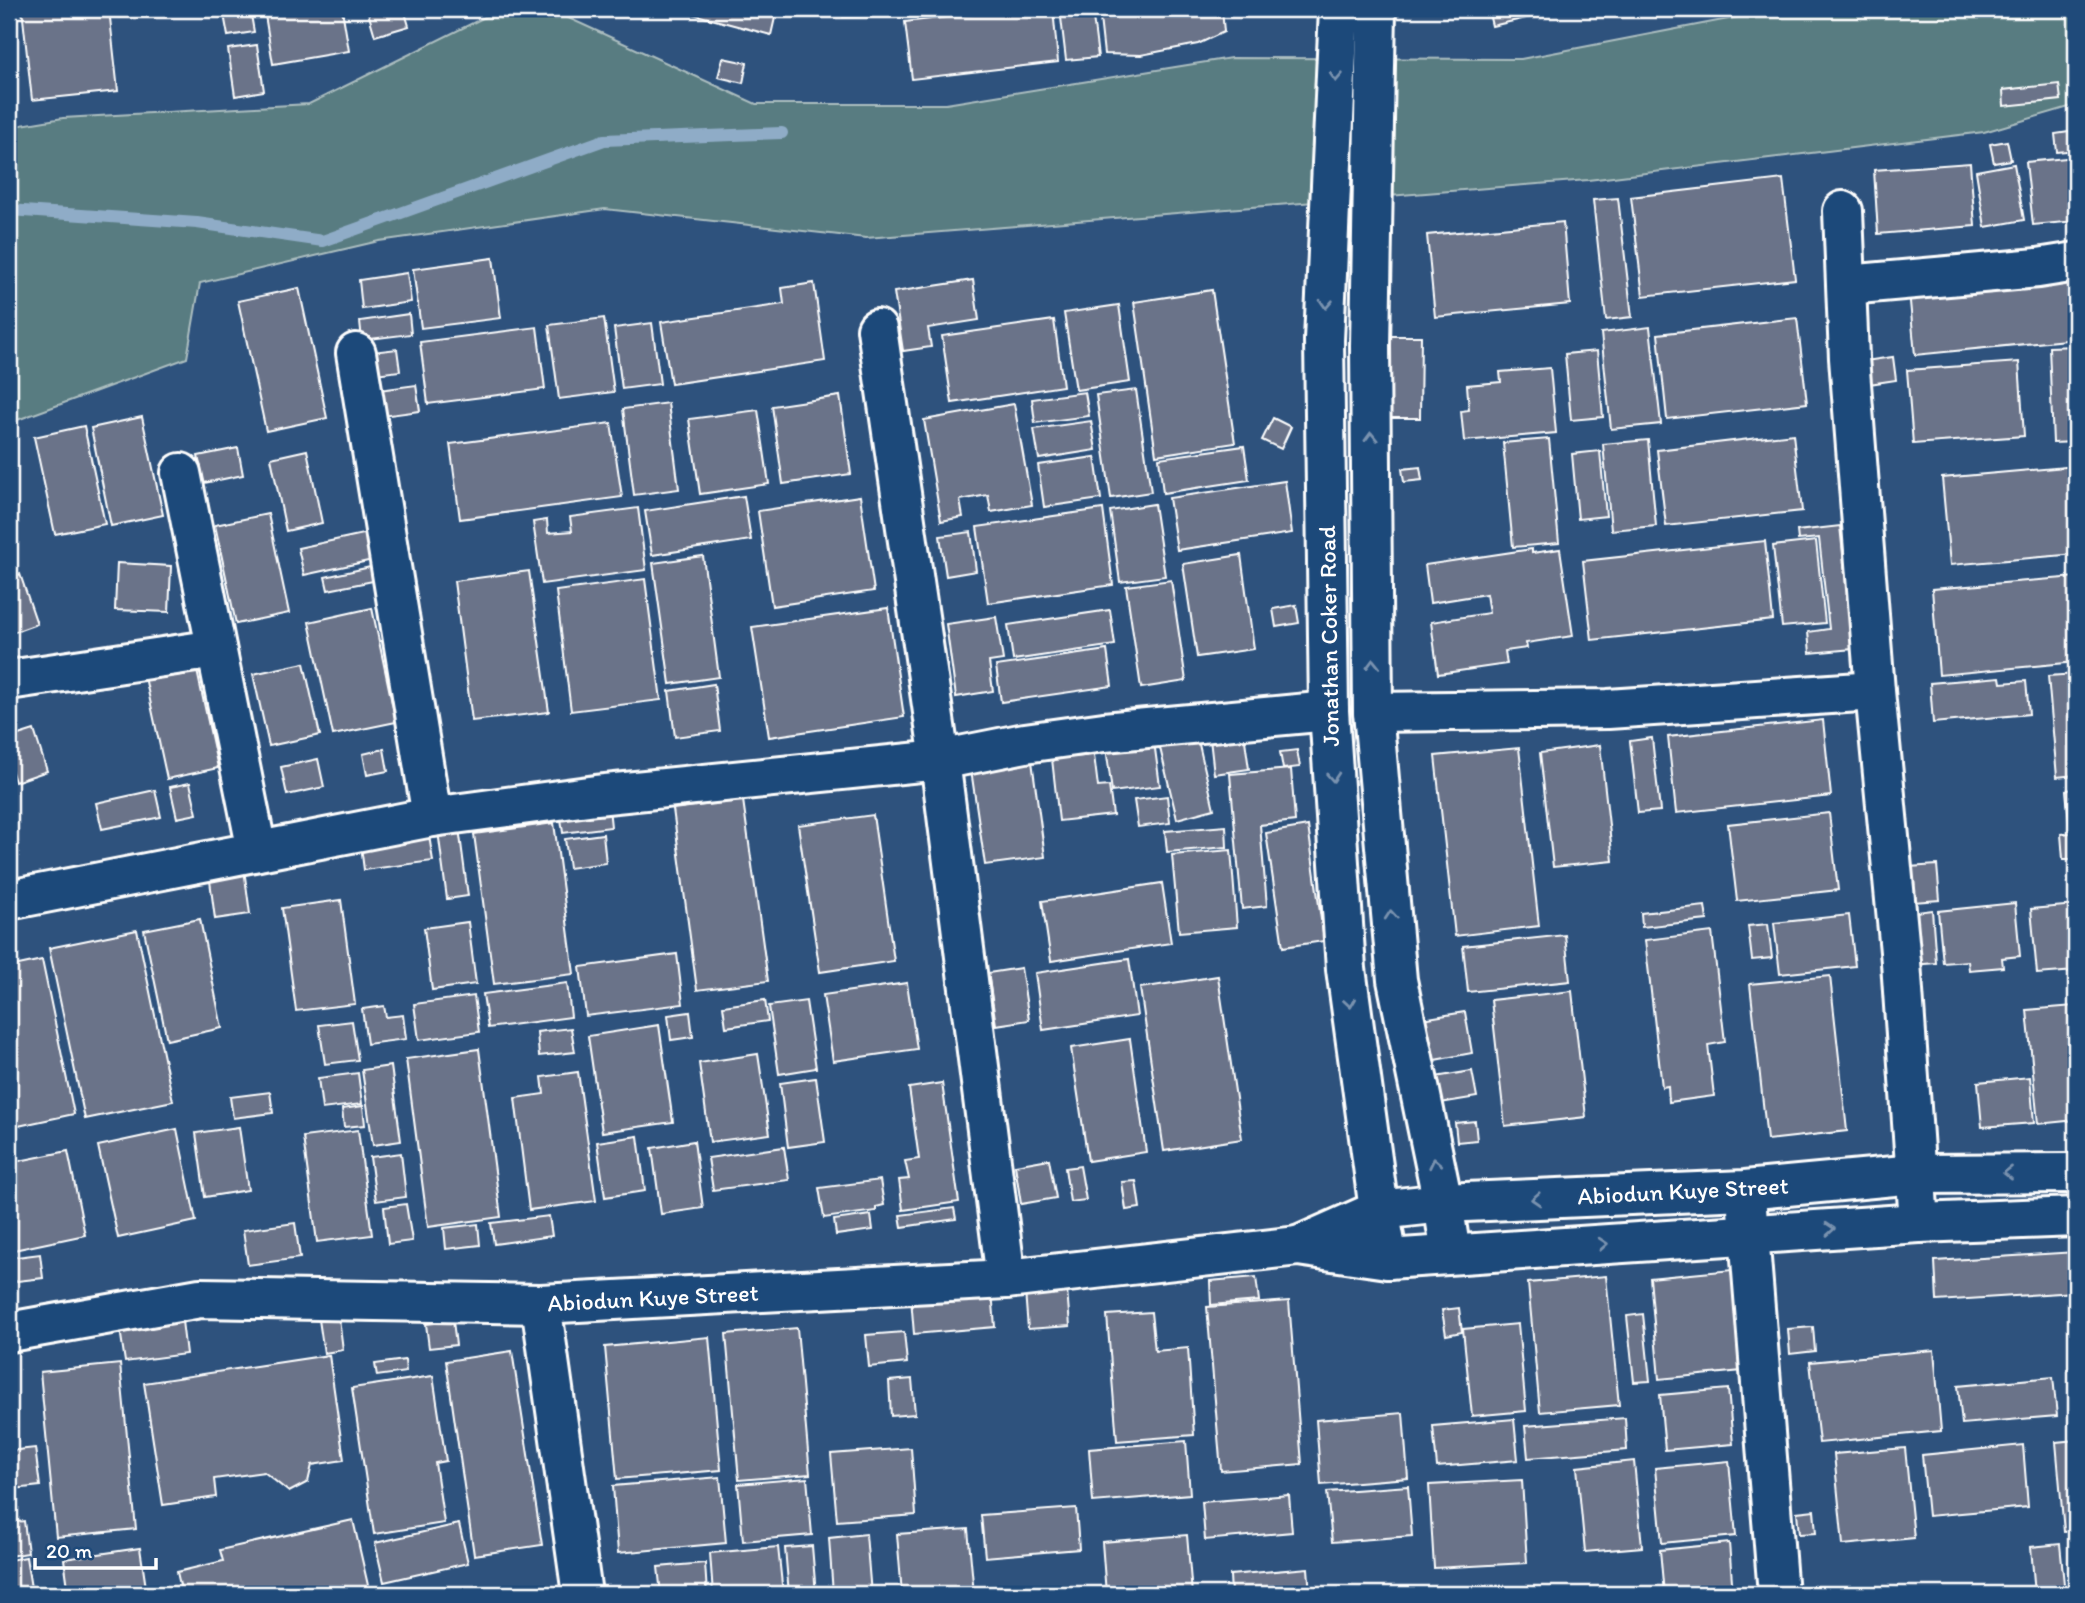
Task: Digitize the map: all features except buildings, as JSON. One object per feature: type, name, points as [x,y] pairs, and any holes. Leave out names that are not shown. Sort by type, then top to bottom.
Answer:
[{"type":"street","name":"Jonathan Coker Road","points":[[1339,9],[1324,340],[1329,711],[1346,969],[1388,1259]]},
{"type":"street","name":"Jonathan Coker Road","points":[[1376,9],[1370,346],[1373,712],[1397,980],[1443,1203],[1451,1255]]},
{"type":"street","points":[[1843,211],[1849,358],[1875,691],[1901,962],[1919,1223]]},
{"type":"street","points":[[1847,285],[2038,268],[2076,262]]},
{"type":"street","points":[[877,329],[940,760],[1006,1279]]},
{"type":"street","points":[[356,352],[432,817]]},
{"type":"street","points":[[181,473],[257,851]]},
{"type":"street","points":[[9,680],[216,649]]},
{"type":"street","points":[[1373,712],[1608,709],[1875,691]]},
{"type":"street","points":[[9,900],[432,817],[596,795],[940,760],[1094,733],[1329,711]]},
{"type":"street","name":"Abiodun Kuye Street","points":[[1298,1246],[1379,1210],[1443,1203],[1745,1190],[1915,1174],[2076,1173]]},
{"type":"street","points":[[1745,1190],[1778,1594]]},
{"type":"street","name":"Abiodun Kuye Street","points":[[9,1332],[200,1298],[541,1304],[1006,1279],[1298,1246],[1388,1259],[1919,1223],[2076,1217]]},
{"type":"street","points":[[541,1304],[582,1594]]},
{"type":"green space","points":[[501,9],[549,9],[756,104],[946,104],[1231,58],[1521,59],[1780,9],[2076,9],[2076,105],[1984,132],[1588,180],[866,238],[605,209],[379,241],[200,283],[187,358],[9,423],[9,127],[63,118],[309,104]]},
{"type":"waterway","points":[[9,210],[197,223],[323,241],[604,140],[782,133]]}]
